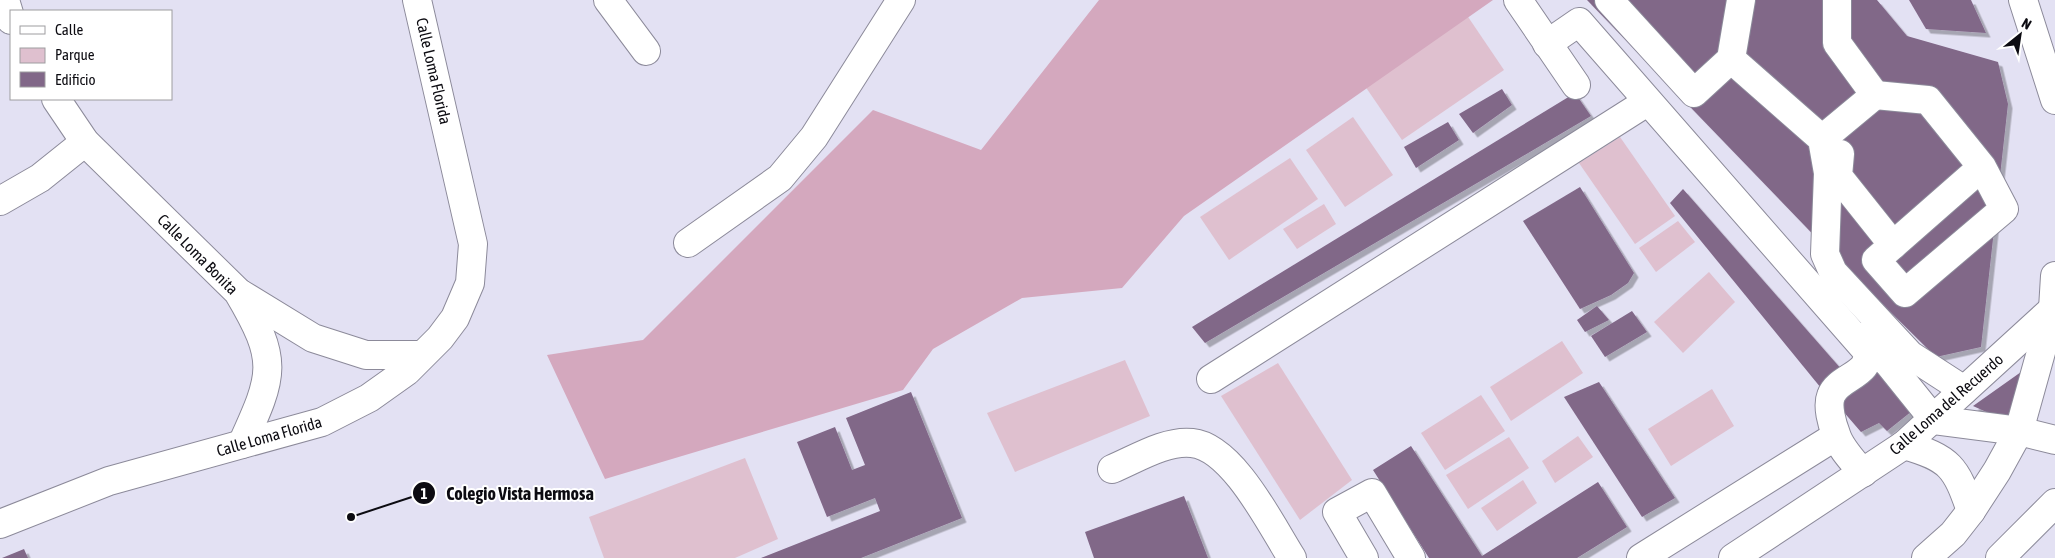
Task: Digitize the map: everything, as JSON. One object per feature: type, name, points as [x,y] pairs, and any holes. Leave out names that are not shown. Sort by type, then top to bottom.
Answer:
[{"type":"street","points":[[5,0],[10,17]]},
{"type":"street","name":"Calle Loma Florida","points":[[0,524],[109,481],[322,422],[369,398],[406,371],[440,338],[455,318],[470,283],[473,244],[417,0]]},
{"type":"street","points":[[608,0],[646,51]]},
{"type":"street","points":[[688,242],[780,178],[814,137],[902,0]]},
{"type":"street","points":[[1518,0],[1576,85]]},
{"type":"street","points":[[1609,0],[1694,93],[1731,59],[1741,0]]},
{"type":"street","points":[[1837,0],[1837,43],[1875,95]]},
{"type":"street","points":[[2022,0],[2055,100]]},
{"type":"street","points":[[1547,44],[1579,22],[1866,350],[1868,358],[1865,367],[1831,394],[1830,403],[1836,436],[1863,473]]},
{"type":"street","points":[[1731,59],[1822,139],[1828,173],[1825,254],[1827,263],[1910,355],[1972,383]]},
{"type":"street","points":[[1822,139],[1875,95],[1928,100],[1982,167],[2004,209],[1905,293],[1876,260],[1982,167]]},
{"type":"street","name":"Calle Loma Bonita","points":[[57,100],[85,142],[238,292],[256,322],[266,348],[268,372],[262,399],[242,444]]},
{"type":"street","points":[[1211,379],[1648,102]]},
{"type":"street","points":[[1843,122],[1838,176],[1836,260],[1842,269],[1915,345],[1972,383]]},
{"type":"street","points":[[0,201],[40,178],[85,142]]},
{"type":"street","points":[[1838,176],[1893,245]]},
{"type":"street","points":[[1729,186],[1873,350],[1889,364],[1934,420],[2019,430],[2055,440]]},
{"type":"street","points":[[1935,555],[1971,511],[1997,471],[2019,430],[2054,310],[2055,276]]},
{"type":"street","points":[[238,292],[313,338],[366,355],[422,356]]},
{"type":"street","name":"Calle Loma del Recuerdo","points":[[1733,558],[1904,445],[2054,310]]},
{"type":"street","points":[[1641,558],[1836,436]]},
{"type":"street","points":[[1112,469],[1169,445],[1192,443],[1217,452],[1236,471],[1292,558]]},
{"type":"street","points":[[1904,445],[1930,453],[1948,463],[1962,483],[1971,511]]},
{"type":"street","points":[[1364,558],[1337,512],[1372,493],[1411,558]]},
{"type":"street","points":[[2000,558],[2055,504]]},
{"type":"green space","points":[[1460,5],[1504,70],[1402,140],[1356,73]]},
{"type":"green space","points":[[1353,117],[1393,175],[1345,207],[1306,150]]},
{"type":"green space","points":[[1620,137],[1675,216],[1635,244],[1579,163]]},
{"type":"green space","points":[[1290,158],[1318,199],[1229,260],[1200,217]]},
{"type":"green space","points":[[1324,204],[1336,224],[1297,249],[1283,229]]},
{"type":"green space","points":[[1678,221],[1695,242],[1656,272],[1639,248]]},
{"type":"green space","points":[[1709,272],[1735,302],[1683,353],[1654,322]]},
{"type":"green space","points":[[1562,341],[1583,373],[1511,421],[1490,387]]},
{"type":"green space","points":[[1125,360],[1150,416],[1015,472],[987,413]]},
{"type":"green space","points":[[1278,363],[1352,480],[1300,520],[1221,396]]},
{"type":"green space","points":[[1712,389],[1734,426],[1671,466],[1648,429]]},
{"type":"green space","points":[[1481,395],[1505,431],[1445,470],[1421,433]]},
{"type":"green space","points":[[1578,436],[1593,457],[1555,483],[1542,461]]},
{"type":"green space","points":[[1509,437],[1529,468],[1468,509],[1446,475]]},
{"type":"green space","points":[[745,458],[778,539],[735,558],[604,558],[589,517]]},
{"type":"green space","points":[[1523,480],[1537,503],[1497,531],[1481,508]]},
{"type":"shaded area","points":[[1099,0],[1493,0],[1184,216],[1122,288],[1022,298],[933,349],[903,390],[605,479],[547,355],[643,340],[873,110],[981,150]]},
{"type":"building","points":[[1587,0],[1877,0],[1907,36],[1998,62],[2008,104],[1981,347],[1936,357],[1832,254]]},
{"type":"building","points":[[1909,0],[1971,0],[1986,33],[1926,29]]},
{"type":"building","points":[[1502,89],[1512,105],[1473,133],[1459,114]]},
{"type":"building","points":[[1575,93],[1591,116],[1205,343],[1192,327]]},
{"type":"building","points":[[1448,122],[1459,140],[1416,168],[1404,147]]},
{"type":"building","points":[[1580,187],[1634,273],[1628,283],[1611,295],[1580,309],[1523,221]]},
{"type":"building","points":[[1683,189],[1842,370],[1821,388],[1670,203]]},
{"type":"building","points":[[1597,306],[1609,320],[1585,332],[1577,320]]},
{"type":"building","points":[[1632,311],[1647,332],[1605,357],[1591,336]]},
{"type":"building","points":[[1879,370],[1912,411],[1887,431],[1879,423],[1861,432],[1836,403],[1848,390]]},
{"type":"building","points":[[2021,372],[2009,422],[1973,406]]},
{"type":"building","points":[[1599,382],[1675,498],[1642,517],[1564,397]]},
{"type":"building","points":[[911,392],[962,518],[861,558],[761,558],[880,511],[875,498],[827,517],[797,442],[835,427],[852,470],[865,465],[846,418]]},
{"type":"building","points":[[1411,446],[1482,556],[1598,482],[1627,527],[1577,558],[1429,558],[1373,470]]},
{"type":"building","points":[[1184,496],[1208,558],[1094,558],[1085,532]]},
{"type":"building","points":[[24,549],[28,558],[2,558]]},
{"type":"place","name":"Colegio Vista Hermosa","points":[[351,517]]}]
